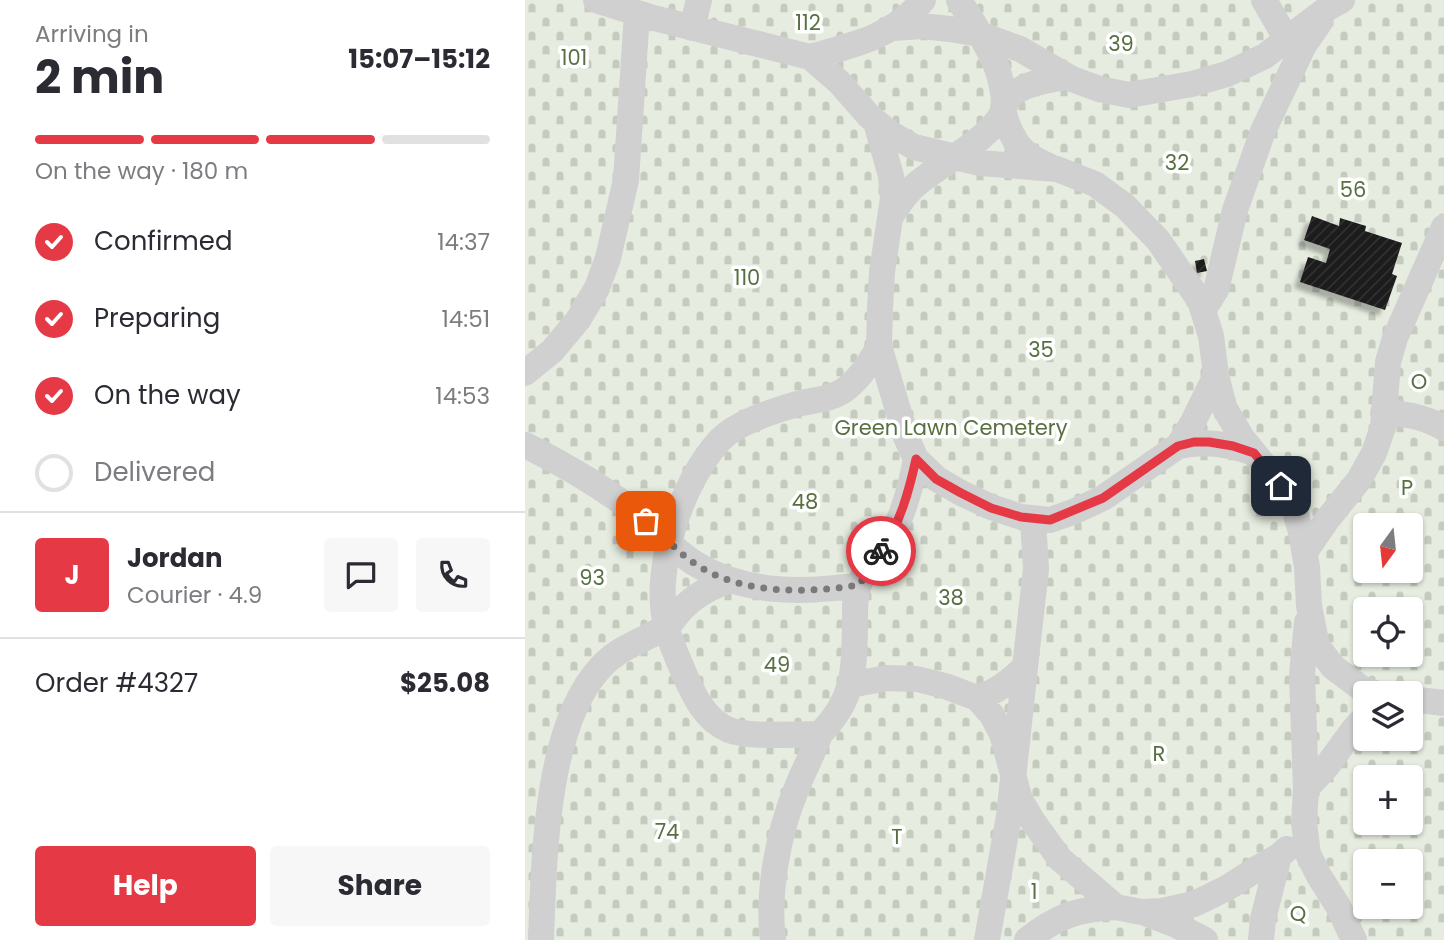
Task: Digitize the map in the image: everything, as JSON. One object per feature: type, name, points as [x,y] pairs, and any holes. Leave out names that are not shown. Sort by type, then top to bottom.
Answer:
[{"type":"street","points":[[596,0],[692,28],[810,57],[839,82],[876,122],[914,147],[1004,166],[1057,169]]},
{"type":"street","points":[[692,28],[699,0]]},
{"type":"street","points":[[810,57],[866,41],[892,28],[902,22],[923,0]]},
{"type":"street","points":[[959,0],[996,64],[1003,110],[1011,134],[1025,154],[1095,184],[1125,206],[1158,240],[1200,301],[1211,336],[1216,375],[1224,407],[1241,438],[1281,486],[1294,508],[1305,552],[1309,606],[1317,646],[1333,667],[1353,682]]},
{"type":"street","points":[[1264,0],[1292,48]]},
{"type":"street","points":[[1203,310],[1216,290],[1235,210],[1292,48],[1334,3]]},
{"type":"street","points":[[525,373],[552,351],[578,320],[597,288],[608,258],[626,180],[637,13]]},
{"type":"street","points":[[892,28],[922,26],[979,34],[1020,49],[1068,77],[1099,89],[1129,95],[1192,84],[1227,74],[1292,48]]},
{"type":"street","points":[[891,216],[911,188],[991,129],[1009,97],[1046,79],[1068,77]]},
{"type":"street","points":[[876,122],[891,176],[893,198],[882,272],[879,346],[906,437],[916,459],[936,479],[991,508],[1021,517],[1050,520],[1103,498],[1178,446],[1209,442],[1254,453]]},
{"type":"street","points":[[1305,552],[1359,480],[1374,453],[1383,427],[1388,362],[1395,338],[1444,227]]},
{"type":"street","points":[[820,734],[731,731],[711,720],[699,705],[667,627],[664,575],[669,541],[678,509],[690,485],[706,457],[722,437],[744,424],[799,403],[827,399],[842,392],[868,366],[879,346]]},
{"type":"street","points":[[1178,446],[1216,375]]},
{"type":"street","points":[[1383,413],[1403,413],[1429,420],[1444,428]]},
{"type":"street","points":[[525,445],[598,486],[635,511],[682,554],[701,567],[731,580],[757,587],[793,590],[819,591],[859,585]]},
{"type":"street","points":[[773,940],[771,921],[775,874],[784,826],[820,734],[834,720],[851,685],[855,662],[855,605],[859,585],[895,528],[907,497],[916,459]]},
{"type":"street","points":[[987,940],[1014,772],[1035,569],[1033,519]]},
{"type":"street","points":[[541,940],[545,842],[560,751],[584,689],[599,668],[617,652],[667,627],[698,595],[731,580]]},
{"type":"street","points":[[1309,606],[1302,674],[1305,832],[1308,854],[1354,940]]},
{"type":"street","points":[[977,698],[1003,687],[1025,667]]},
{"type":"street","points":[[851,685],[887,678],[917,679],[977,698],[992,715],[1002,734],[1020,800],[1060,859],[1128,909],[1176,925],[1205,940]]},
{"type":"street","points":[[1423,700],[1444,703]]},
{"type":"street","points":[[1306,789],[1353,730]]},
{"type":"street","points":[[1027,940],[1063,917],[1090,908],[1162,911],[1194,904],[1227,888],[1279,856],[1305,832]]},
{"type":"street","points":[[1262,940],[1263,919],[1279,856]]},
{"type":"green space","name":"Green Lawn Cemetery","points":[[525,0],[1444,0],[1444,940],[525,940]]},
{"type":"building","points":[[1312,216],[1339,226],[1340,218],[1366,226],[1365,231],[1402,243],[1392,274],[1397,276],[1385,310],[1300,282],[1308,257],[1326,263],[1330,249],[1304,240]]},
{"type":"building","points":[[1204,259],[1207,271],[1197,273],[1195,261]]},
{"type":"way so far","points":[[646,521],[682,554],[701,567],[731,580],[757,587],[819,591],[859,585],[881,551]]},
{"type":"route","points":[[881,551],[890,539],[907,497],[916,459],[936,479],[991,508],[1021,517],[1050,520],[1103,498],[1178,446],[1194,442],[1233,446],[1254,453],[1281,486]]},
{"type":"park label","name":"112","points":[[808,22]]},
{"type":"park label","name":"39","points":[[1121,43]]},
{"type":"park label","name":"101","points":[[574,57]]},
{"type":"park label","name":"32","points":[[1177,162]]},
{"type":"park label","name":"56","points":[[1353,189]]},
{"type":"park label","name":"110","points":[[747,277]]},
{"type":"park label","name":"35","points":[[1041,349]]},
{"type":"park label","name":"O","points":[[1419,381]]},
{"type":"park label","name":"P","points":[[1407,487]]},
{"type":"park label","name":"48","points":[[805,501]]},
{"type":"park label","name":"93","points":[[592,577]]},
{"type":"park label","name":"38","points":[[951,597]]},
{"type":"park label","name":"49","points":[[777,664]]},
{"type":"park label","name":"R","points":[[1159,753]]},
{"type":"park label","name":"74","points":[[667,831]]},
{"type":"park label","name":"T","points":[[897,836]]},
{"type":"park label","name":"1","points":[[1034,891]]},
{"type":"park label","name":"Q","points":[[1298,913]]}]
